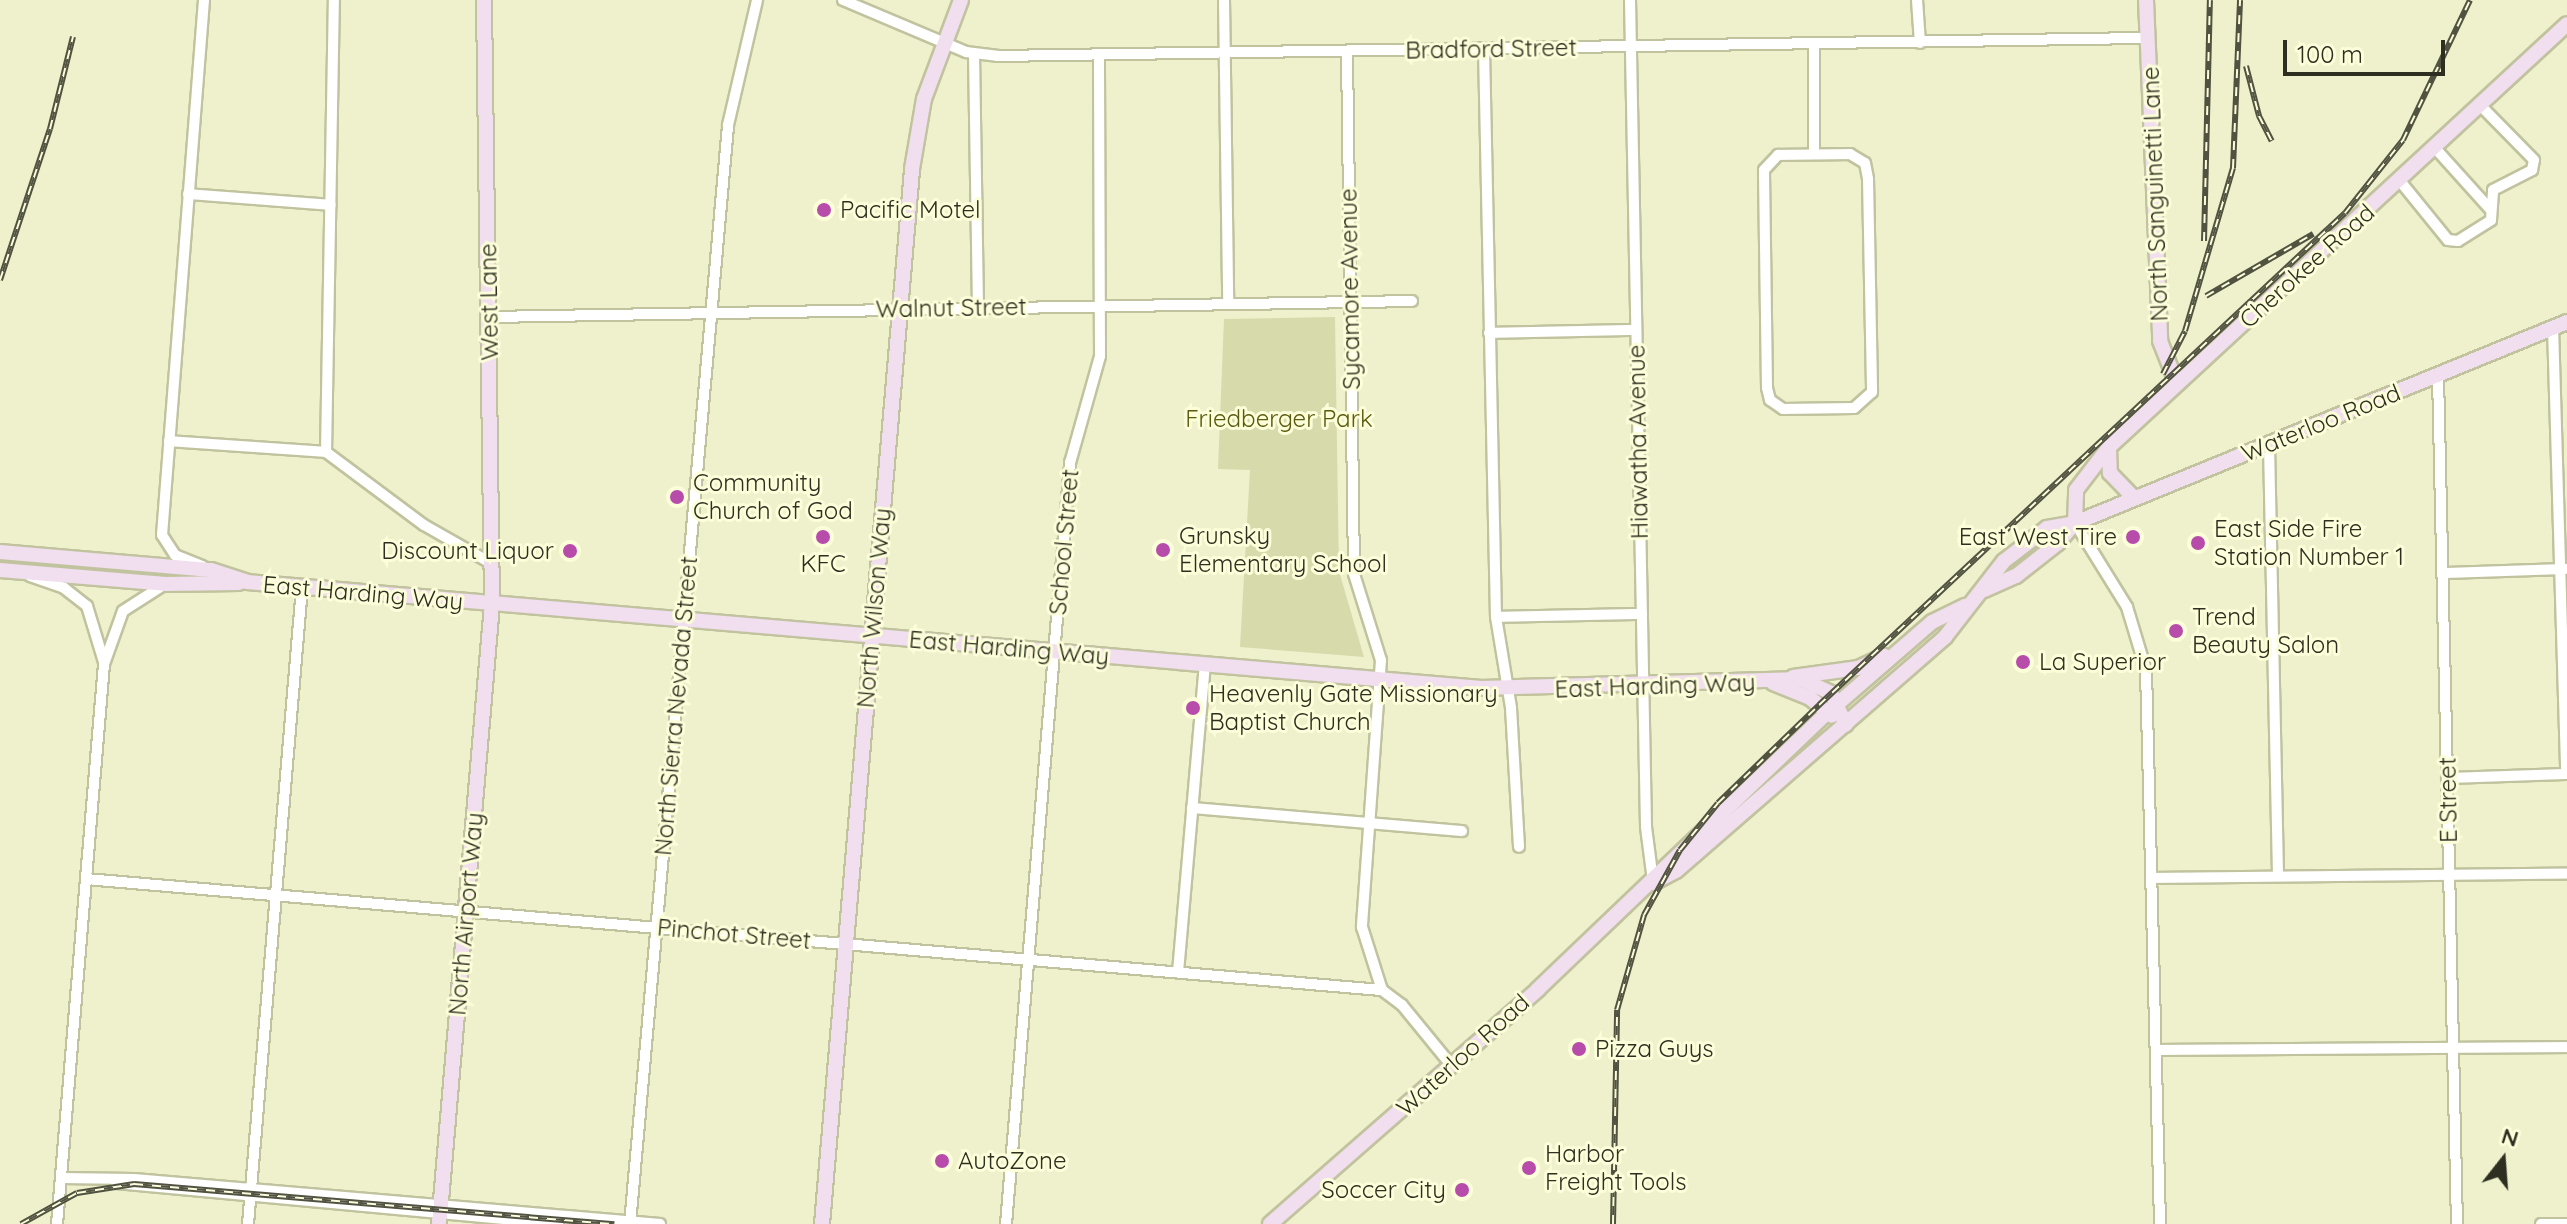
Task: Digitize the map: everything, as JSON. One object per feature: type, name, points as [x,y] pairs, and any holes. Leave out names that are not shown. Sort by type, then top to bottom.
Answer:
[{"type":"main road","name":"West Lane","points":[[484,0],[492,604]]},
{"type":"main road","name":"North Wilson Way","points":[[822,1224],[899,308],[917,139],[943,41],[961,0]]},
{"type":"main road","name":"North Sanguinetti Lane","points":[[2146,0],[2160,341],[2177,384]]},
{"type":"main road","name":"Cherokee Road","points":[[2075,523],[2076,490],[2109,447],[2567,24]]},
{"type":"main road","name":"Waterloo Road","points":[[1270,1224],[1452,1066],[1653,883],[1676,871],[1945,637],[1966,606],[1984,590],[2004,561],[2047,528],[2075,523],[2560,324]]},
{"type":"main road","points":[[2109,447],[2110,473],[2133,497]]},
{"type":"main road","name":"East Harding Way","points":[[0,552],[211,570],[245,582]]},
{"type":"main road","name":"East Harding Way","points":[[7,570],[165,584],[245,582],[1507,689],[1780,681],[1812,683],[1839,702]]},
{"type":"main road","name":"North Airport Way","points":[[440,1215],[492,604]]},
{"type":"main road","name":"Waterloo Road","points":[[1653,883],[1667,860],[1839,702],[1932,622],[1966,606]]},
{"type":"main road","points":[[1780,681],[1813,671],[1858,668],[1899,650]]},
{"type":"main road","name":"East Harding Way","points":[[1780,681],[1810,698],[1846,725]]},
{"type":"main road","points":[[1839,702],[1846,725]]},
{"type":"street","points":[[204,0],[163,542],[175,555],[211,570]]},
{"type":"street","points":[[326,452],[334,0]]},
{"type":"street","name":"North Sierra Nevada Street","points":[[630,1223],[728,125],[757,0]]},
{"type":"street","name":"Bradford Street","points":[[843,0],[974,53],[1347,51],[2149,38]]},
{"type":"street","points":[[1224,0],[1222,51],[1228,304]]},
{"type":"street","name":"Hiawatha Avenue","points":[[1630,0],[1643,687],[1653,883]]},
{"type":"street","points":[[1917,0],[1920,43]]},
{"type":"street","points":[[1814,45],[1814,154]]},
{"type":"street","points":[[1484,49],[1496,617],[1507,689],[1519,847]]},
{"type":"street","name":"Sycamore Avenue","points":[[1347,51],[1354,574],[1381,656],[1362,927],[1382,990]]},
{"type":"street","points":[[974,53],[978,307]]},
{"type":"street","name":"School Street","points":[[1006,1224],[1072,451],[1099,370],[1099,54]]},
{"type":"street","points":[[2400,181],[2448,240],[2458,241],[2491,220],[2493,190],[2532,170],[2534,160],[2480,105]]},
{"type":"street","points":[[2435,148],[2491,210]]},
{"type":"street","points":[[1814,154],[1856,156],[1865,163],[1868,179],[1872,392],[1862,406],[1825,409],[1778,407],[1767,388],[1764,170],[1778,155],[1814,154]]},
{"type":"street","points":[[188,194],[331,205]]},
{"type":"street","name":"Walnut Street","points":[[489,317],[1412,301]]},
{"type":"street","points":[[2447,778],[2566,774],[2560,324]]},
{"type":"street","points":[[1489,333],[1636,330]]},
{"type":"street","name":"E Street","points":[[2438,375],[2457,1224]]},
{"type":"street","points":[[169,441],[326,452],[424,525],[491,563]]},
{"type":"street","points":[[2269,445],[2278,876]]},
{"type":"street","points":[[2075,523],[2120,594],[2140,641],[2148,689],[2160,1224]]},
{"type":"street","points":[[2444,573],[2564,569]]},
{"type":"street","points":[[7,570],[77,594],[96,626],[104,664]]},
{"type":"street","points":[[57,1224],[104,664],[123,611],[165,584]]},
{"type":"street","points":[[248,1224],[302,587]]},
{"type":"street","points":[[1496,617],[1642,614]]},
{"type":"street","points":[[1178,972],[1205,665]]},
{"type":"street","points":[[1192,808],[1462,831]]},
{"type":"street","points":[[2154,878],[2567,874]]},
{"type":"street","name":"Pinchot Street","points":[[86,879],[1382,990]]},
{"type":"street","points":[[1382,990],[1402,1005],[1452,1066]]},
{"type":"street","points":[[2158,1050],[2567,1047]]},
{"type":"street","points":[[61,1178],[558,1224]]},
{"type":"street","points":[[440,1215],[660,1224]]},
{"type":"street","points":[[2541,1224],[2567,1224]]},
{"type":"green space","name":"Friedberger Park","points":[[1335,317],[1339,571],[1364,657],[1240,647],[1250,470],[1218,469],[1224,319]]},
{"type":"railway","points":[[2204,241],[2210,0]]},
{"type":"railway","points":[[2163,374],[2185,331],[2233,168],[2240,0]]},
{"type":"railway","points":[[1613,1224],[1617,1010],[1644,915],[1680,850],[1718,803],[1819,705],[2345,213],[2403,140],[2470,0]]},
{"type":"railway","points":[[0,280],[50,129],[73,37]]},
{"type":"railway","points":[[2246,66],[2259,116],[2272,141]]},
{"type":"railway","points":[[2206,296],[2313,234]]},
{"type":"railway","points":[[21,1224],[77,1193],[134,1184],[614,1224]]},
{"type":"place","name":"Pacific Motel","points":[[824,210]]},
{"type":"place","name":"Community Church of God","points":[[677,497]]},
{"type":"place","name":"KFC","points":[[823,537]]},
{"type":"place","name":"East West Tire","points":[[2133,537]]},
{"type":"place","name":"East Side Fire Station Number 1","points":[[2198,543]]},
{"type":"place","name":"Grunsky Elementary School","points":[[1163,550]]},
{"type":"place","name":"Discount Liquor","points":[[570,551]]},
{"type":"place","name":"Trend Beauty Salon","points":[[2176,631]]},
{"type":"place","name":"La Superior","points":[[2023,662]]},
{"type":"place","name":"Heavenly Gate Missionary Baptist Church","points":[[1193,708]]},
{"type":"place","name":"Pizza Guys","points":[[1579,1049]]},
{"type":"place","name":"AutoZone","points":[[942,1161]]},
{"type":"place","name":"Harbor Freight Tools","points":[[1529,1168]]},
{"type":"place","name":"Soccer City","points":[[1462,1190]]}]
